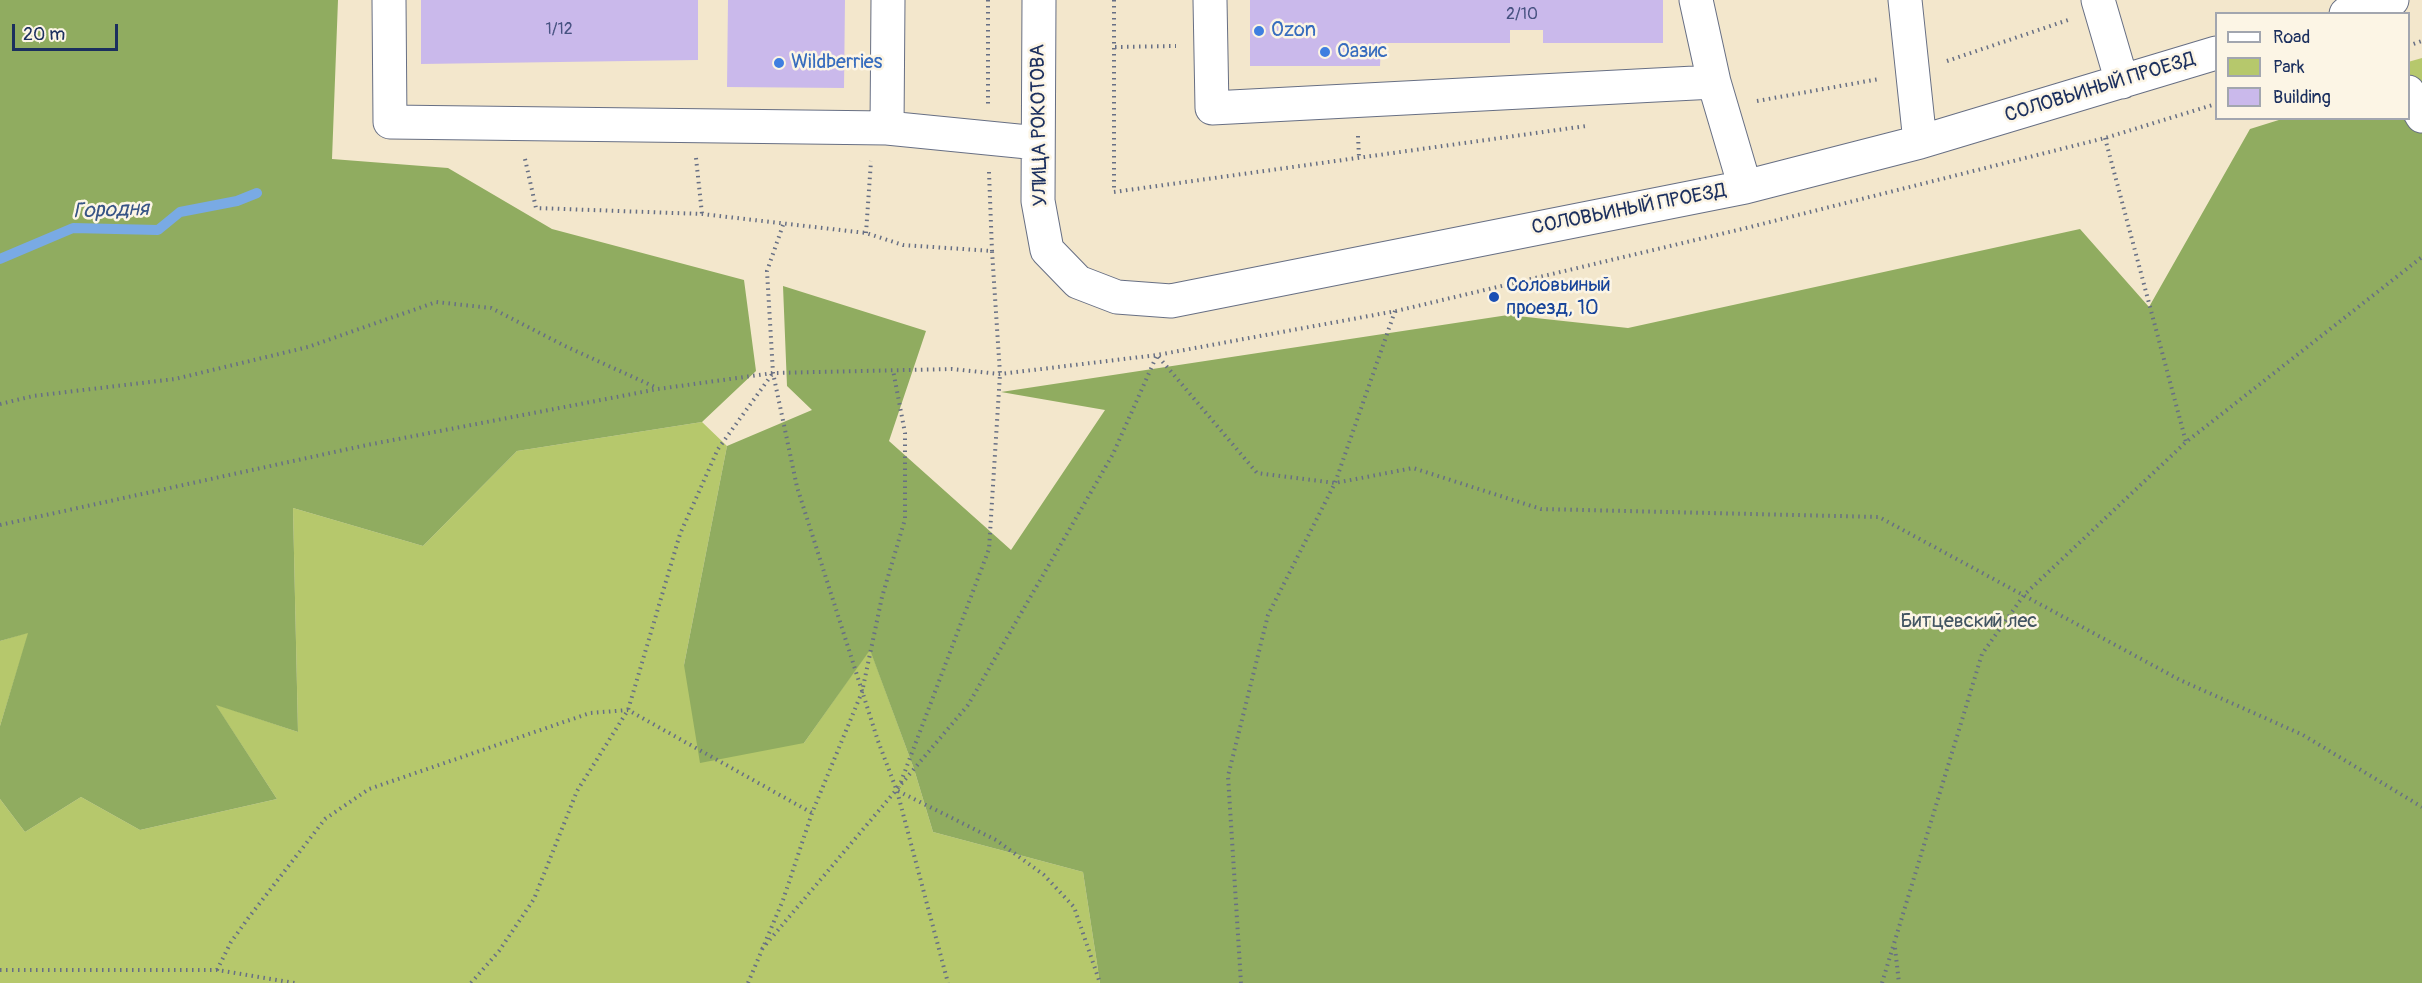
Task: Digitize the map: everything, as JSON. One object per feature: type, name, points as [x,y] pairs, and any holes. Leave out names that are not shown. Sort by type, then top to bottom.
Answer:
[{"type":"street","points":[[389,0],[390,122],[880,128],[1038,143]]},
{"type":"street","points":[[880,128],[888,0]]},
{"type":"street","name":"УЛИЦА РОКОТОВА","points":[[1039,0],[1038,201],[1047,250]]},
{"type":"street","points":[[1210,0],[1212,108],[1713,82]]},
{"type":"street","points":[[1696,0],[1713,82],[1745,187]]},
{"type":"street","points":[[1905,0],[1920,142]]},
{"type":"street","points":[[2098,0],[2122,82]]},
{"type":"street","points":[[2347,9],[2392,0]]},
{"type":"street","name":"СОЛОВЬИНЫЙ ПРОЕЗД","points":[[1047,250],[1078,282],[1117,297],[1171,301],[1745,187],[1920,142],[2215,54]]},
{"type":"street","points":[[2410,94],[2422,116]]},
{"type":"path","points":[[1114,0],[1114,192]]},
{"type":"path","points":[[1114,47],[1210,45]]},
{"type":"path","points":[[0,525],[362,446],[658,389],[773,373],[952,369],[1000,374],[1157,355],[1395,310],[1746,228],[2105,138],[2215,105]]},
{"type":"path","points":[[517,124],[536,208],[702,214],[866,234],[903,244],[992,251],[1000,374],[989,549],[897,791]]},
{"type":"path","points":[[693,126],[702,214]]},
{"type":"path","points":[[866,234],[880,128]]},
{"type":"path","points":[[2105,138],[2186,442]]},
{"type":"path","points":[[783,225],[767,271],[773,373],[797,488],[862,692],[897,791],[948,983]]},
{"type":"path","points":[[1882,983],[1895,947],[1982,654],[2024,595],[2186,442],[2422,257]]},
{"type":"path","points":[[0,404],[33,396],[186,376],[308,347],[436,302],[491,309],[658,389]]},
{"type":"path","points":[[1241,983],[1228,776],[1268,615],[1335,483],[1395,310]]},
{"type":"path","points":[[1157,355],[1257,473],[1335,483],[1413,468],[1541,509],[1879,517],[2180,680],[2302,735],[2422,807]]},
{"type":"path","points":[[762,949],[968,705],[1113,454],[1157,355]]},
{"type":"path","points":[[748,983],[783,900],[812,813],[862,692],[882,597],[905,519],[905,433],[893,370]]},
{"type":"path","points":[[471,983],[499,951],[534,899],[578,791],[628,710],[680,534],[718,449],[773,373]]},
{"type":"path","points":[[217,970],[231,942],[325,819],[369,789],[590,713],[628,710],[812,813]]},
{"type":"path","points":[[897,791],[996,840],[1044,875],[1074,907],[1100,983]]},
{"type":"path","points":[[1895,947],[1899,983]]},
{"type":"path","points":[[0,970],[217,970],[295,983]]},
{"type":"green space","points":[[0,0],[338,0],[332,159],[448,168],[552,229],[744,280],[756,371],[702,422],[517,451],[423,546],[293,508],[298,732],[216,705],[277,799],[140,830],[81,797],[25,832],[0,799],[0,726],[28,633],[0,641]]},
{"type":"green space","points":[[2422,58],[2422,108],[2410,102],[2410,61]]},
{"type":"green space","name":"Битцевский лес","points":[[2422,108],[2422,983],[1100,983],[1083,872],[933,832],[914,769],[870,650],[804,743],[700,763],[684,665],[727,446],[812,410],[787,386],[783,286],[926,331],[889,441],[1011,550],[1105,410],[1001,392],[1508,315],[1628,328],[2080,229],[2149,307],[2250,129],[2279,120],[2410,120],[2410,117]]},
{"type":"green space","points":[[702,422],[727,446],[684,665],[804,743],[870,649],[914,769],[933,832],[1083,872],[1100,983],[0,983],[0,799],[25,832],[81,797],[140,830],[277,799],[215,704],[298,732],[293,508],[423,546],[517,451]]},
{"type":"green space","points":[[29,632],[0,726],[0,641]]},
{"type":"building","points":[[421,0],[698,0],[698,60],[421,64]]},
{"type":"building","points":[[728,0],[845,0],[844,88],[727,87]]},
{"type":"building","points":[[1250,0],[1663,0],[1663,43],[1543,43],[1543,30],[1510,30],[1510,43],[1381,43],[1380,66],[1250,66]]},
{"type":"waterway","name":"Городня","points":[[0,259],[73,228],[158,230],[180,212],[237,201],[257,193]]},
{"type":"place","name":"Ozon","points":[[1259,31]]},
{"type":"place","name":"Оазис","points":[[1325,52]]},
{"type":"place","name":"Wildberries","points":[[779,63]]},
{"type":"place","name":"Соловьиный проезд, 10","points":[[1494,297]]}]
